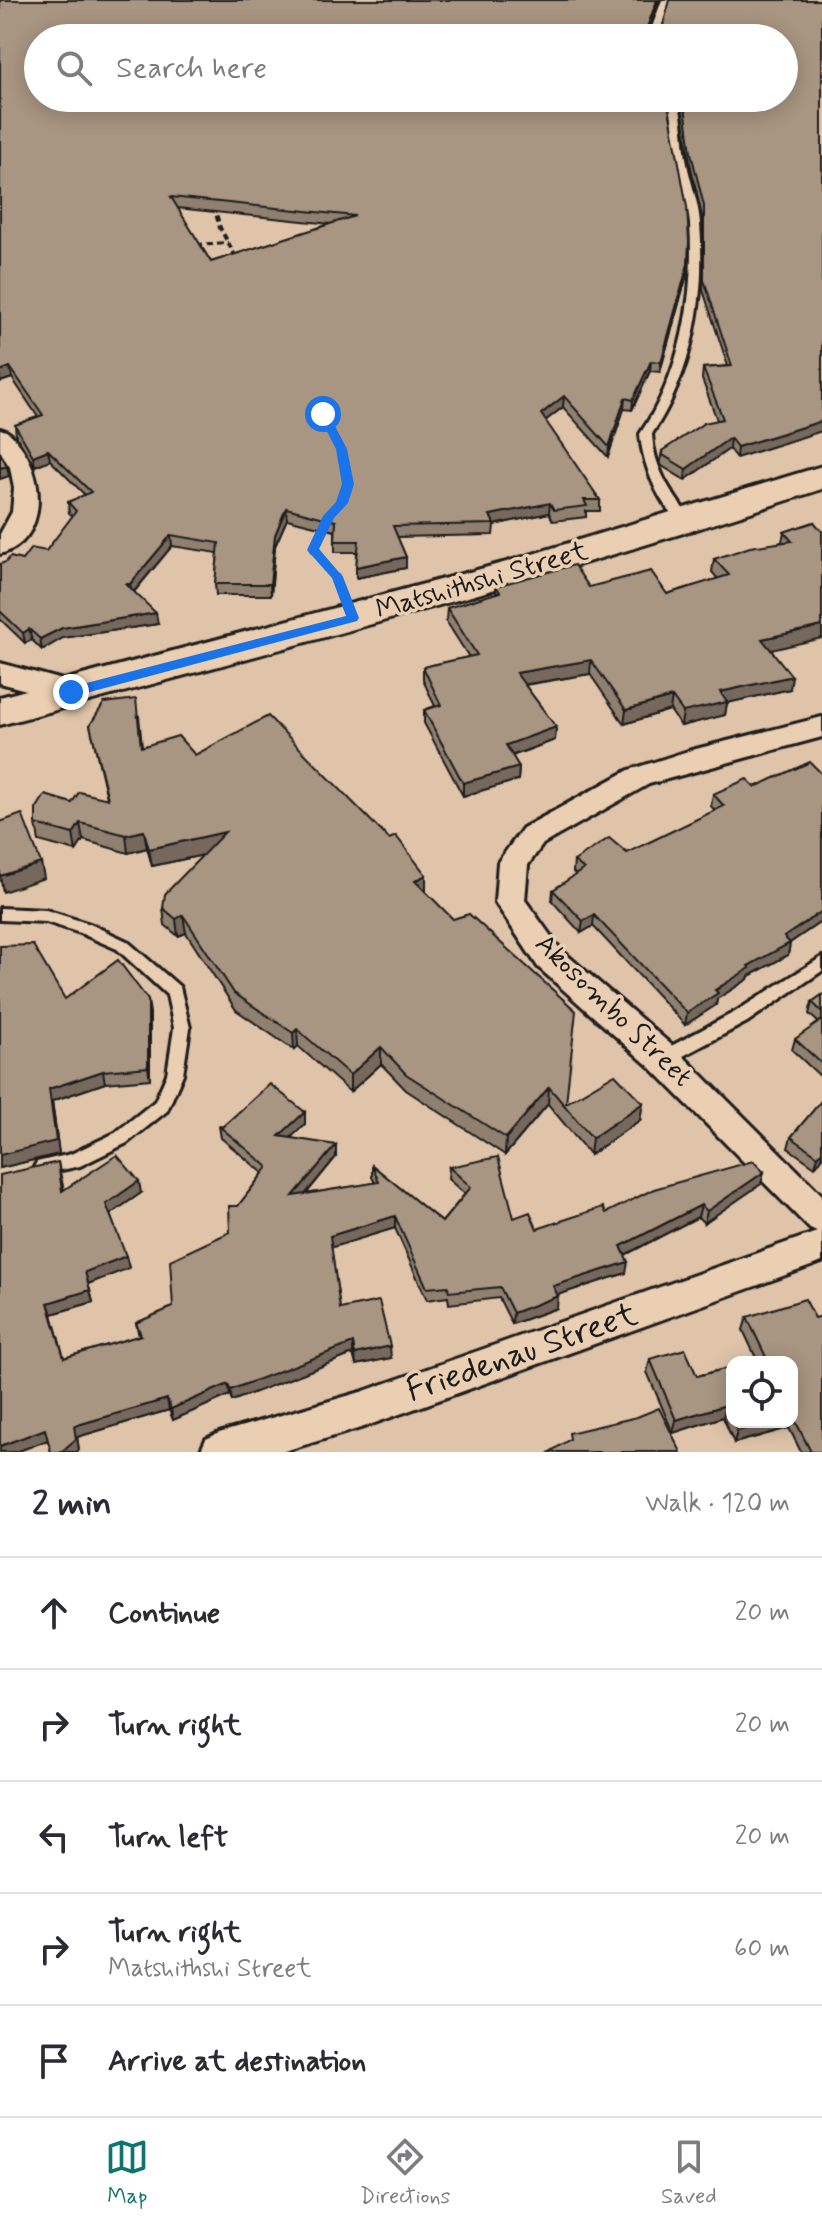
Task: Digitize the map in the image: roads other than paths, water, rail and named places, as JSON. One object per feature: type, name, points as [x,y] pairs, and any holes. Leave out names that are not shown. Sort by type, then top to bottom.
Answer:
[{"type":"main road","name":"Matshithshi Street","points":[[0,711],[353,618],[687,522],[822,477]]},
{"type":"street","points":[[0,436],[22,466],[27,486],[19,527],[9,543],[0,546]]},
{"type":"street","points":[[0,673],[71,692]]},
{"type":"street","name":"Akosombo Street","points":[[822,727],[688,761],[639,777],[533,836],[513,862],[510,902],[549,958],[663,1058],[822,1218]]},
{"type":"street","name":"Friedenau Street","points":[[219,1452],[361,1410],[822,1246]]},
{"type":"lane","points":[[658,24],[666,0]]},
{"type":"lane","points":[[677,112],[681,159],[695,222],[694,303],[687,340],[662,415],[646,434],[646,455],[664,495],[687,522]]},
{"type":"lane","points":[[0,914],[46,916],[85,928],[122,945],[174,992],[182,1028],[175,1074],[161,1106],[109,1144],[74,1161],[29,1170]]},
{"type":"lane","points":[[663,1058],[741,1017],[822,963]]}]
